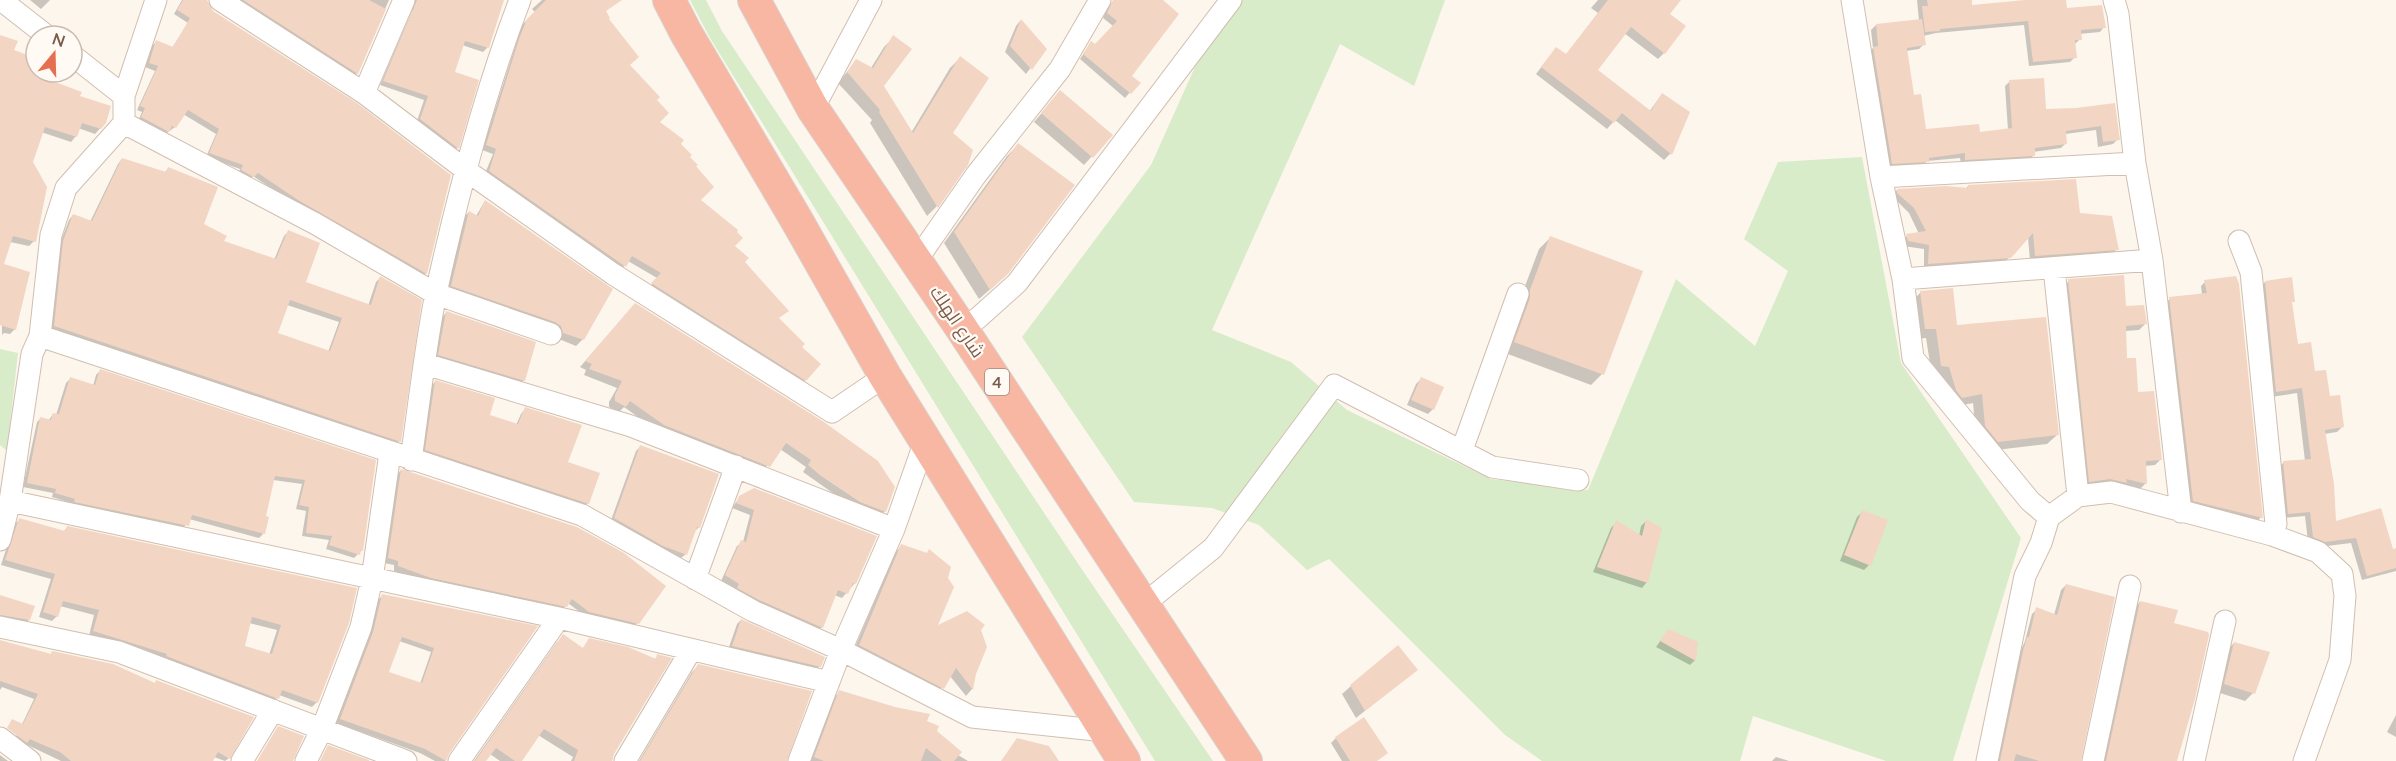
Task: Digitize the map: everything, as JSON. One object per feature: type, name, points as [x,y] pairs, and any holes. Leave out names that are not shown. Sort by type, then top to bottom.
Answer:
[{"type":"highway","points":[[669,0],[885,376],[1124,761]]},
{"type":"highway","name":"شارع الهلك","points":[[754,0],[813,109],[962,329],[1246,761]]},
{"type":"street","points":[[1,0],[32,24]]},
{"type":"street","points":[[0,540],[10,501],[32,354],[40,336],[51,235],[66,188],[124,123],[124,96],[156,0]]},
{"type":"street","points":[[220,0],[364,93],[467,171],[614,274],[832,412],[885,376]]},
{"type":"street","points":[[364,93],[404,0]]},
{"type":"street","points":[[411,460],[436,294],[467,171],[505,39],[520,0]]},
{"type":"street","points":[[813,109],[872,0]]},
{"type":"street","points":[[916,261],[976,175],[1060,69],[1100,0]]},
{"type":"street","points":[[962,329],[978,318],[1017,283],[1231,0]]},
{"type":"street","points":[[1852,0],[1881,177],[1903,279],[1913,358],[2030,501],[2049,517]]},
{"type":"street","points":[[2114,0],[2118,14],[2135,163],[2152,260],[2181,512]]},
{"type":"street","points":[[84,65],[124,96]]},
{"type":"street","points":[[124,123],[316,224],[436,294],[551,334]]},
{"type":"street","points":[[1881,177],[2135,163]]},
{"type":"street","points":[[2239,242],[2251,272],[2276,524],[2272,535]]},
{"type":"street","points":[[1903,279],[2152,260]]},
{"type":"street","points":[[2054,268],[2078,496]]},
{"type":"street","points":[[1462,450],[1518,294]]},
{"type":"street","points":[[40,336],[582,515],[753,611],[841,650],[972,717],[1105,731]]},
{"type":"street","points":[[425,364],[631,426],[894,529]]},
{"type":"street","points":[[1143,604],[1213,548],[1334,384],[1492,467],[1578,480]]},
{"type":"street","points":[[799,761],[841,650],[894,529],[925,441]]},
{"type":"street","points":[[306,761],[322,729],[361,627],[372,579],[390,453]]},
{"type":"street","points":[[695,579],[736,466]]},
{"type":"street","points":[[1987,761],[2025,576],[2041,543],[2049,517],[2078,496],[2111,492],[2272,535],[2318,552],[2342,574],[2345,596],[2340,660],[2304,761]]},
{"type":"street","points":[[10,501],[559,618],[829,682]]},
{"type":"street","points":[[2093,761],[2130,586]]},
{"type":"street","points":[[459,761],[559,618]]},
{"type":"street","points":[[2194,761],[2225,621]]},
{"type":"street","points":[[0,627],[119,652],[406,761]]},
{"type":"street","points":[[625,761],[691,650]]},
{"type":"street","points":[[242,761],[273,710]]},
{"type":"street","points":[[0,738],[30,761]]},
{"type":"green space","points":[[690,0],[706,0],[722,31],[1083,571],[1213,761],[1155,761],[710,38]]},
{"type":"green space","points":[[1225,0],[1445,0],[1414,86],[1340,44],[1212,330],[1291,362],[1347,410],[1491,479],[1588,490],[1676,279],[1755,346],[1788,271],[1744,239],[1778,162],[1862,157],[1901,363],[2021,538],[1953,761],[1886,761],[1753,716],[1740,761],[1542,761],[1505,735],[1329,559],[1307,570],[1259,525],[1212,508],[1134,502],[1022,337],[1151,165]]},
{"type":"green space","points":[[0,349],[18,353],[7,451],[0,445]]},
{"type":"building","points":[[183,0],[207,0],[213,11],[357,103],[451,175],[427,274],[298,200],[258,173],[254,177],[241,170],[243,165],[209,153],[219,129],[188,110],[176,128],[172,126],[169,132],[141,117],[145,108],[140,106],[158,66],[149,63],[156,40],[173,47],[190,18],[177,10]]},
{"type":"building","points":[[243,0],[369,0],[386,9],[358,74]]},
{"type":"building","points":[[417,0],[504,0],[489,48],[465,41],[455,72],[479,80],[459,149],[420,119],[428,96],[383,81]]},
{"type":"building","points":[[546,0],[622,0],[606,11],[609,19],[639,57],[630,65],[660,97],[657,100],[669,113],[660,122],[684,140],[681,144],[692,155],[690,157],[698,165],[696,166],[714,187],[701,200],[738,230],[737,232],[743,238],[735,246],[749,258],[745,262],[789,311],[779,318],[805,344],[802,347],[821,364],[806,381],[651,283],[661,273],[632,256],[626,267],[489,171],[496,149],[486,145],[519,39],[527,19]]},
{"type":"building","points":[[1113,0],[1163,0],[1179,14],[1132,76],[1141,83],[1131,94],[1083,54],[1091,41],[1095,44],[1117,21],[1107,13]]},
{"type":"building","points":[[1608,0],[1681,0],[1670,14],[1686,26],[1665,54],[1631,27],[1598,70],[1651,111],[1662,93],[1690,112],[1672,155],[1622,113],[1614,123],[1541,67],[1556,47],[1566,54]]},
{"type":"building","points":[[1927,0],[1972,0],[1972,5],[2025,0],[2066,0],[2067,8],[2102,5],[2106,28],[2081,30],[2082,40],[2075,40],[2077,58],[2033,62],[2028,21],[1925,32],[1922,6],[1928,6]]},
{"type":"building","points":[[1021,19],[1047,49],[1032,70],[1010,46]]},
{"type":"building","points":[[1922,19],[1926,45],[1907,48],[1914,95],[1921,94],[1926,129],[1979,124],[1980,132],[2012,128],[2009,80],[2044,78],[2046,109],[2115,103],[2120,140],[2103,142],[2101,126],[2066,131],[2067,144],[2035,148],[2035,156],[1965,160],[1965,153],[1929,158],[1929,162],[1892,164],[1873,47],[1878,46],[1876,24]]},
{"type":"building","points":[[0,35],[18,41],[14,50],[24,54],[24,84],[60,84],[82,92],[80,96],[111,106],[106,123],[101,129],[82,123],[77,137],[45,127],[33,162],[47,187],[36,242],[13,236],[4,264],[30,272],[16,330],[0,325]]},
{"type":"building","points":[[893,35],[912,49],[884,86],[913,133],[960,56],[989,78],[953,133],[973,150],[968,165],[938,208],[879,112],[880,110],[847,72],[856,59],[873,68]]},
{"type":"building","points":[[1060,90],[1113,135],[1093,158],[1041,113]]},
{"type":"building","points":[[1018,143],[1075,185],[1008,274],[990,290],[954,232]]},
{"type":"building","points":[[122,158],[166,172],[168,167],[218,187],[204,224],[227,236],[224,241],[276,259],[288,230],[320,243],[306,282],[371,305],[380,276],[422,300],[401,442],[54,326],[63,241],[73,214],[92,221]],"holes":[[[290,300],[342,318],[330,351],[278,333]]]},
{"type":"building","points":[[2076,179],[2080,213],[2112,216],[2119,250],[2035,256],[2033,233],[2011,258],[1928,264],[1929,245],[1908,241],[1906,234],[1926,231],[1914,208],[1897,193],[1897,189],[1946,186],[1968,188],[1968,185]]},
{"type":"building","points":[[485,200],[613,289],[584,340],[563,333],[561,326],[555,322],[451,286],[469,211],[478,216]]},
{"type":"building","points":[[1550,236],[1643,271],[1604,375],[1514,342]]},
{"type":"building","points":[[2124,275],[2126,306],[2144,305],[2147,324],[2126,326],[2127,358],[2136,358],[2138,392],[2154,391],[2162,460],[2146,461],[2147,484],[2126,479],[2127,483],[2110,479],[2089,482],[2068,279]]},
{"type":"building","points":[[2236,276],[2239,284],[2263,518],[2193,501],[2169,297],[2207,293],[2204,280]]},
{"type":"building","points":[[2292,277],[2295,302],[2292,302],[2298,344],[2311,342],[2315,371],[2326,370],[2330,396],[2340,395],[2344,427],[2325,430],[2334,484],[2336,521],[2381,508],[2393,549],[2396,548],[2396,568],[2367,576],[2356,538],[2325,542],[2313,537],[2310,512],[2288,514],[2283,461],[2311,459],[2302,388],[2276,392],[2265,281]]},
{"type":"building","points":[[1953,288],[1957,325],[2046,317],[2059,435],[1998,442],[1985,426],[1982,394],[1962,398],[1956,390],[1949,367],[1941,366],[1936,329],[1925,329],[1920,291]]},
{"type":"building","points":[[635,303],[824,422],[878,461],[895,487],[886,512],[860,502],[821,476],[808,465],[811,460],[786,443],[770,467],[664,425],[630,401],[626,407],[615,401],[615,395],[622,381],[589,369],[592,364],[585,361]]},
{"type":"building","points":[[446,311],[536,342],[525,381],[438,355]]},
{"type":"building","points":[[100,369],[376,460],[363,551],[361,550],[360,555],[329,545],[332,536],[306,533],[309,507],[299,505],[305,480],[275,476],[266,516],[269,517],[265,534],[192,515],[189,526],[74,502],[75,499],[55,493],[56,489],[27,483],[40,417],[51,420],[53,413],[59,414],[70,377],[95,385]]},
{"type":"building","points":[[1421,377],[1444,387],[1434,410],[1411,400]]},
{"type":"building","points":[[435,380],[495,398],[490,415],[518,424],[525,407],[582,425],[568,462],[600,473],[589,504],[425,450]]},
{"type":"building","points":[[640,445],[719,474],[700,528],[697,527],[687,555],[663,546],[614,518]]},
{"type":"building","points":[[401,469],[577,527],[624,553],[666,586],[639,624],[589,612],[572,599],[567,607],[431,578],[398,566],[398,561],[388,558]]},
{"type":"building","points":[[754,488],[877,536],[856,584],[853,583],[848,594],[838,590],[823,628],[759,600],[737,588],[739,584],[725,575],[741,540],[746,542],[754,510],[736,503],[739,496]]},
{"type":"building","points":[[1862,510],[1888,520],[1871,566],[1844,555]]},
{"type":"building","points":[[19,518],[65,531],[67,526],[357,588],[349,623],[318,703],[282,690],[279,699],[166,656],[167,654],[93,631],[99,610],[63,601],[58,617],[43,612],[55,574],[5,560]],"holes":[[[252,617],[281,625],[272,654],[245,646]]]},
{"type":"building","points":[[1646,519],[1662,528],[1648,583],[1597,567],[1616,520],[1642,536]]},
{"type":"building","points":[[901,544],[927,553],[929,549],[951,567],[948,578],[954,587],[938,625],[967,611],[985,625],[981,630],[987,647],[976,674],[973,690],[956,668],[944,689],[859,645]]},
{"type":"building","points":[[2066,584],[2115,597],[2081,761],[2039,761],[2016,754],[2014,761],[2000,761],[2023,651],[2036,607],[2057,615]]},
{"type":"building","points":[[382,594],[538,626],[446,761],[425,749],[340,719],[373,632]],"holes":[[[402,637],[434,648],[422,683],[389,672]]]},
{"type":"building","points":[[0,595],[35,606],[30,620],[0,615]]},
{"type":"building","points":[[2140,601],[2178,610],[2174,623],[2208,632],[2209,635],[2195,699],[2177,761],[2106,761]]},
{"type":"building","points":[[741,619],[825,657],[821,667],[732,646]]},
{"type":"building","points":[[1668,629],[1698,642],[1696,661],[1660,641]]},
{"type":"building","points":[[563,634],[583,648],[589,638],[628,647],[656,659],[657,654],[672,658],[612,761],[574,761],[578,750],[544,729],[522,761],[515,761],[496,748],[486,761],[475,761]]},
{"type":"building","points":[[0,640],[51,654],[52,651],[113,664],[155,683],[156,680],[254,717],[230,759],[218,752],[213,761],[71,761],[60,752],[30,739],[27,743],[7,728],[12,719],[23,724],[38,694],[0,681]]},
{"type":"building","points":[[2234,642],[2270,652],[2255,694],[2224,684]]},
{"type":"building","points":[[1398,645],[1418,670],[1365,711],[1350,685]]},
{"type":"building","points":[[698,664],[812,691],[787,761],[640,761]]},
{"type":"building","points":[[839,690],[895,707],[930,714],[927,721],[939,726],[937,731],[962,752],[954,761],[942,761],[926,748],[921,761],[824,761],[814,757]]},
{"type":"building","points":[[1364,717],[1388,753],[1377,761],[1350,761],[1335,737]]},
{"type":"building","points":[[278,726],[304,736],[293,761],[257,761]]},
{"type":"building","points":[[1017,738],[1049,746],[1059,761],[1001,761]]},
{"type":"building","points":[[328,745],[369,760],[369,761],[320,761]]}]
